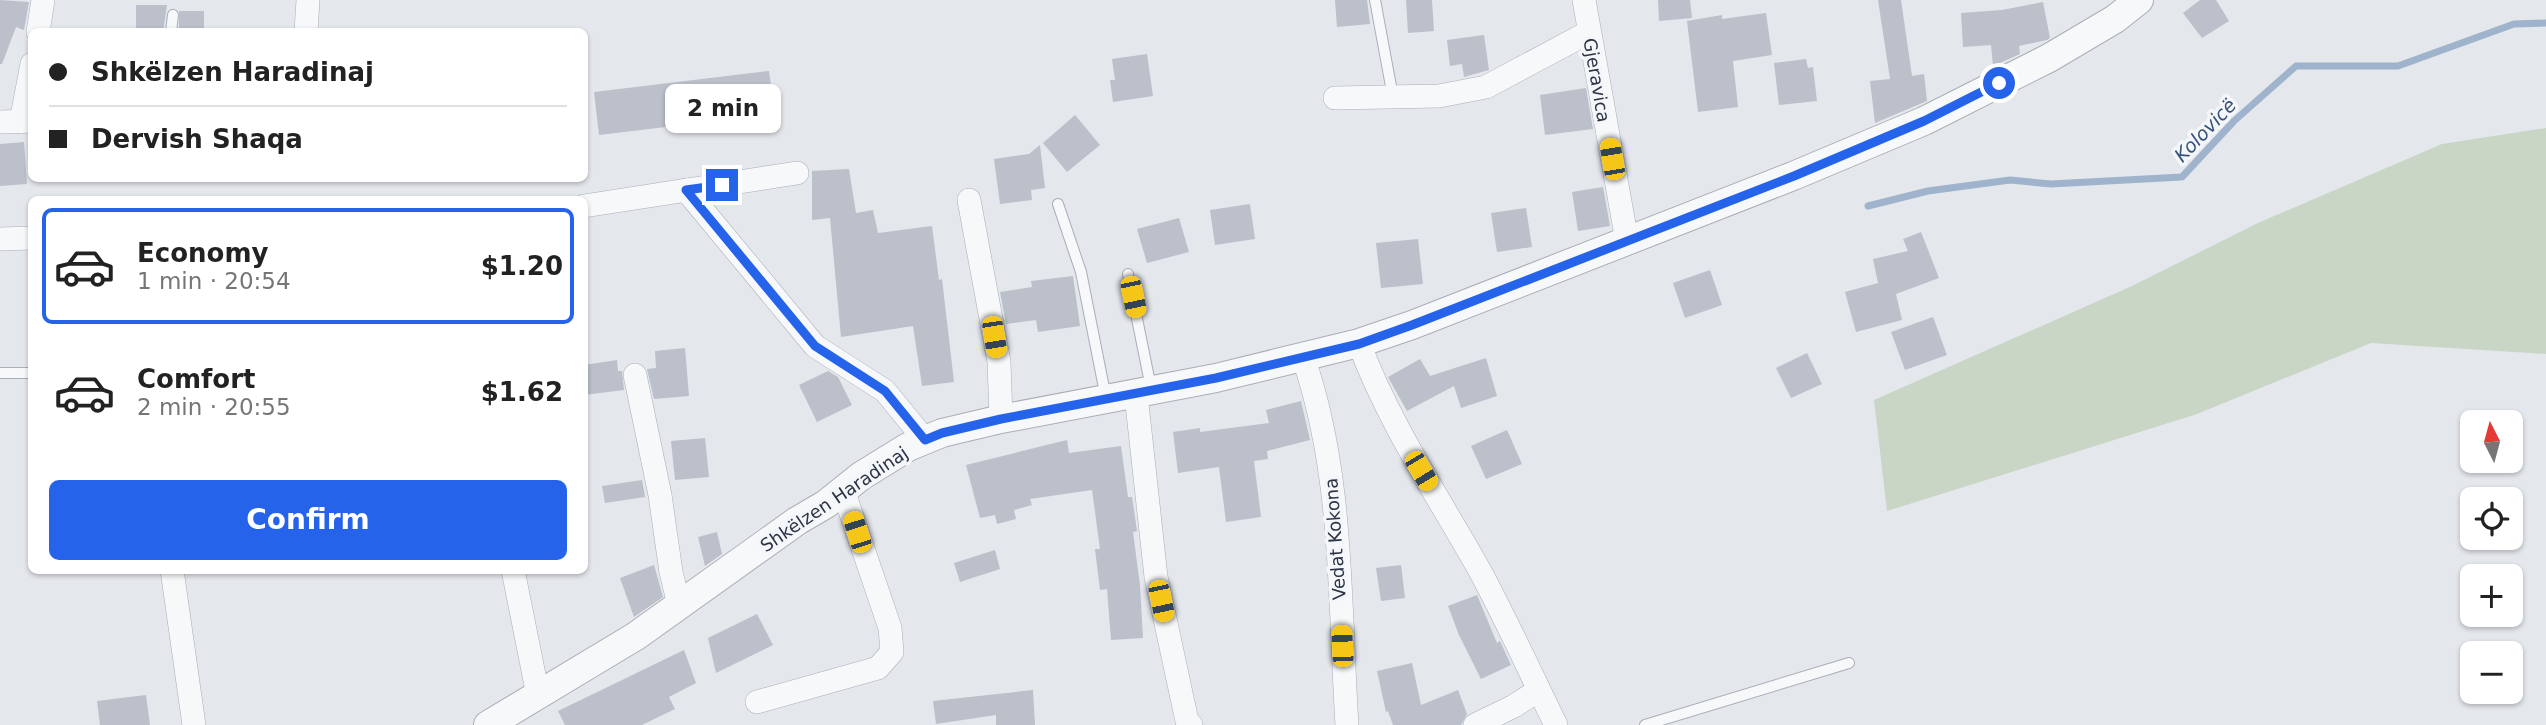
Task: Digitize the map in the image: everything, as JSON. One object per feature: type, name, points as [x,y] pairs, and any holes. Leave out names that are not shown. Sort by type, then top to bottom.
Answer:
[{"type":"street","points":[[38,28],[43,0]]},
{"type":"street","points":[[306,28],[308,0]]},
{"type":"street","name":"Gjeravica","points":[[1584,0],[1627,242]]},
{"type":"street","name":"Shkëlzen Haradinaj","points":[[488,725],[636,636],[861,476],[908,447],[942,433],[1001,419],[1144,393],[1359,344],[1412,325],[1794,176],[1924,121],[2049,58],[2115,19],[2139,0]]},
{"type":"street","points":[[1335,98],[1439,96],[1486,87],[1589,32]]},
{"type":"street","points":[[17,122],[28,79]]},
{"type":"street","points":[[588,205],[797,173]]},
{"type":"street","points":[[686,190],[815,346],[885,391],[925,440]]},
{"type":"street","points":[[969,200],[999,362],[1001,419]]},
{"type":"street","points":[[0,239],[28,239]]},
{"type":"street","points":[[1359,344],[1387,407],[1480,572],[1556,725]]},
{"type":"street","name":"Vedat Kokona","points":[[1303,357],[1315,391],[1330,460],[1347,725]]},
{"type":"street","points":[[635,375],[679,605]]},
{"type":"street","points":[[1144,393],[1156,577],[1187,720],[1191,725]]},
{"type":"street","points":[[757,702],[878,668],[892,652],[890,628],[843,490]]},
{"type":"street","points":[[173,574],[194,725]]},
{"type":"street","points":[[514,574],[538,695]]},
{"type":"street","points":[[1475,725],[1539,690]]},
{"type":"lane","points":[[1375,0],[1393,97]]},
{"type":"lane","points":[[171,28],[173,15]]},
{"type":"lane","points":[[1058,204],[1081,272],[1106,398]]},
{"type":"lane","points":[[1128,274],[1144,393]]},
{"type":"lane","points":[[0,373],[28,373]]},
{"type":"lane","points":[[1645,725],[1849,663]]},
{"type":"green space","points":[[2546,128],[2546,354],[2371,343],[2197,414],[1887,511],[1874,400],[2132,286],[2258,223],[2442,144]]},
{"type":"building","points":[[0,0],[29,2],[24,30],[16,27],[2,64],[0,64]]},
{"type":"building","points":[[1335,0],[1367,0],[1370,24],[1337,27]]},
{"type":"building","points":[[1406,0],[1432,0],[1434,31],[1408,33]]},
{"type":"building","points":[[1658,0],[1690,0],[1692,18],[1659,21]]},
{"type":"building","points":[[1878,0],[1901,0],[1912,76],[1924,74],[1927,101],[1875,123],[1870,81],[1890,79]]},
{"type":"building","points":[[2200,0],[2216,0],[2229,21],[2202,38],[2183,13]]},
{"type":"building","points":[[2043,2],[2050,38],[2047,40],[2019,46],[2020,54],[1993,66],[1991,45],[1963,47],[1961,13],[2002,10]]},
{"type":"building","points":[[136,5],[167,5],[164,28],[136,28]]},
{"type":"building","points":[[179,11],[204,11],[204,28],[179,28]]},
{"type":"building","points":[[1766,13],[1772,55],[1733,61],[1738,107],[1698,112],[1687,21],[1722,15],[1722,19]]},
{"type":"building","points":[[1484,35],[1489,70],[1464,77],[1462,64],[1450,66],[1447,40]]},
{"type":"building","points":[[1147,54],[1153,96],[1113,102],[1110,80],[1115,80],[1112,59]]},
{"type":"building","points":[[1806,59],[1808,68],[1813,67],[1817,101],[1779,105],[1774,63]]},
{"type":"building","points":[[769,71],[775,114],[599,135],[594,92]]},
{"type":"building","points":[[1586,88],[1593,129],[1545,135],[1540,95]]},
{"type":"building","points":[[1075,115],[1100,145],[1067,172],[1043,143]]},
{"type":"building","points":[[24,142],[27,184],[0,186],[0,144]]},
{"type":"building","points":[[1040,145],[1045,188],[1031,190],[1032,200],[1000,204],[994,159],[1029,154]]},
{"type":"building","points":[[849,169],[856,213],[873,210],[878,233],[932,226],[939,280],[942,279],[954,382],[922,386],[913,326],[841,337],[830,218],[812,220],[812,171]]},
{"type":"building","points":[[1603,187],[1610,226],[1578,231],[1572,192]]},
{"type":"building","points":[[1250,204],[1255,239],[1215,245],[1210,210]]},
{"type":"building","points":[[1526,208],[1532,247],[1497,252],[1491,213]]},
{"type":"building","points":[[1179,218],[1189,252],[1147,263],[1137,229]]},
{"type":"building","points":[[1921,232],[1939,278],[1896,294],[1902,320],[1856,332],[1845,292],[1878,283],[1873,259],[1908,251],[1903,239]]},
{"type":"building","points":[[1418,239],[1423,284],[1381,288],[1376,243]]},
{"type":"building","points":[[1710,270],[1722,305],[1685,318],[1673,283]]},
{"type":"building","points":[[1073,276],[1080,326],[1038,332],[1036,320],[1006,324],[1000,292],[1032,287],[1031,281]]},
{"type":"building","points":[[1933,317],[1947,355],[1905,370],[1891,332]]},
{"type":"building","points":[[685,348],[689,396],[654,399],[647,369],[656,368],[655,351]]},
{"type":"building","points":[[1807,353],[1822,384],[1791,398],[1776,368]]},
{"type":"building","points":[[1486,358],[1497,396],[1461,408],[1454,386],[1407,411],[1388,377],[1420,359],[1430,376]]},
{"type":"building","points":[[617,360],[618,371],[622,371],[624,390],[588,394],[588,364]]},
{"type":"building","points":[[828,371],[838,377],[852,405],[817,422],[799,385]]},
{"type":"building","points":[[1301,401],[1310,440],[1267,451],[1268,459],[1254,461],[1261,517],[1226,522],[1219,467],[1178,473],[1173,432],[1200,428],[1200,432],[1269,423],[1266,410]]},
{"type":"building","points":[[1507,430],[1522,464],[1486,479],[1471,446]]},
{"type":"building","points":[[705,438],[709,477],[675,480],[671,441]]},
{"type":"building","points":[[1067,440],[1069,453],[1121,446],[1128,497],[1132,497],[1137,531],[1133,532],[1143,638],[1111,640],[1107,589],[1100,590],[1095,549],[1100,549],[1092,490],[1030,499],[1032,505],[1014,510],[1016,519],[997,524],[995,515],[980,518],[966,465]]},
{"type":"building","points":[[642,480],[645,497],[605,503],[602,486]]},
{"type":"building","points":[[717,532],[722,554],[705,566],[698,537]]},
{"type":"building","points":[[995,550],[1000,569],[960,582],[954,563]]},
{"type":"building","points":[[654,565],[663,597],[634,617],[620,578]]},
{"type":"building","points":[[1401,565],[1405,598],[1381,601],[1376,568]]},
{"type":"building","points":[[1477,595],[1497,643],[1500,641],[1511,665],[1481,679],[1448,606]]},
{"type":"building","points":[[757,614],[773,645],[716,673],[708,638]]},
{"type":"building","points":[[684,650],[696,683],[669,697],[675,709],[642,725],[565,725],[558,711]]},
{"type":"building","points":[[1412,663],[1421,705],[1458,690],[1467,714],[1461,725],[1393,725],[1388,711],[1386,712],[1377,671]]},
{"type":"building","points":[[1033,690],[1035,725],[996,725],[996,715],[936,724],[933,701]]},
{"type":"building","points":[[146,695],[150,725],[100,725],[97,701]]},
{"type":"waterway","name":"Kolovicë","points":[[1868,206],[1928,191],[2010,180],[2051,184],[2182,177],[2234,121],[2296,66],[2398,66],[2514,24],[2546,23]]},
{"type":"route","points":[[722,185],[686,190],[815,346],[885,391],[925,440],[942,433],[1001,419],[1090,400],[1136,395],[1359,344],[1794,176],[1924,121],[1999,83]]}]
